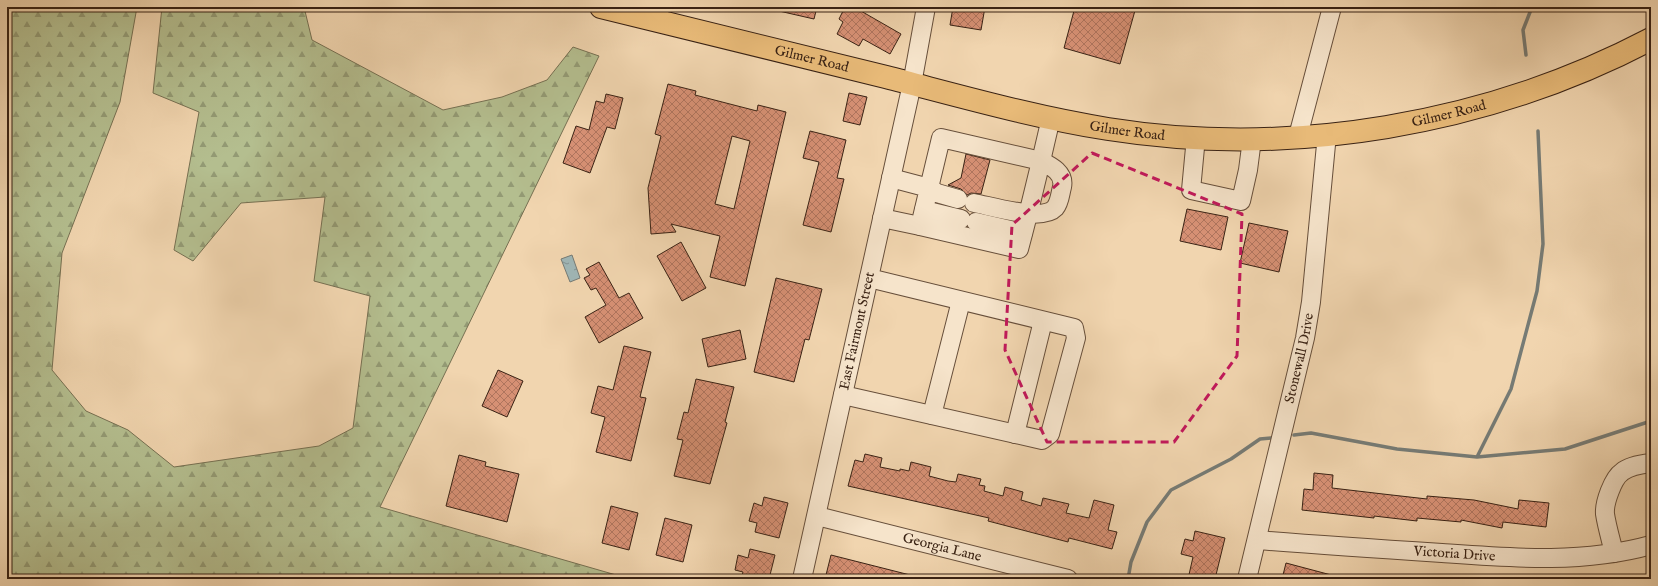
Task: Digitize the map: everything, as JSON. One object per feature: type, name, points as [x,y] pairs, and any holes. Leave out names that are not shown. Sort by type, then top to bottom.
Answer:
[{"type":"main road","name":"Gilmer Road","points":[[601,7],[1051,118],[1111,130],[1196,137],[1252,139],[1327,134],[1405,123],[1469,109],[1505,99],[1584,70],[1651,39]]},
{"type":"street","name":"East Fairmont Street","points":[[802,579],[912,84],[926,7]]},
{"type":"street","points":[[1298,136],[1332,7]]},
{"type":"street","points":[[922,218],[1019,249],[1051,118]]},
{"type":"street","name":"Stonewall Drive","points":[[1247,579],[1305,338],[1311,302],[1327,134]]},
{"type":"street","points":[[1196,137],[1191,190],[1241,201],[1248,170],[1252,139]]},
{"type":"street","points":[[891,178],[929,188],[937,193],[966,201],[1028,214],[1048,212],[1054,209],[1058,203],[1062,184],[1058,173],[1053,167],[1041,161],[941,138],[929,188],[922,218]]},
{"type":"street","points":[[882,218],[922,218],[969,221],[1023,233]]},
{"type":"street","points":[[843,395],[1042,440],[1050,434],[1076,338],[1074,328],[869,278]]},
{"type":"street","points":[[932,415],[961,301]]},
{"type":"street","points":[[1015,434],[1043,321]]},
{"type":"street","points":[[1614,553],[1605,513],[1606,502],[1615,479],[1621,472],[1631,467],[1651,463]]},
{"type":"street","name":"Georgia Lane","points":[[817,516],[1068,579]]},
{"type":"street","name":"Victoria Drive","points":[[1257,540],[1507,557],[1576,557],[1614,553],[1651,545]]},
{"type":"highlighted area","points":[[1092,153],[1242,214],[1237,356],[1174,442],[1047,442],[1005,350],[1012,225]]},
{"type":"green space","points":[[7,7],[137,7],[120,102],[62,253],[52,370],[86,411],[128,430],[174,467],[319,446],[353,428],[370,296],[314,281],[325,197],[241,203],[193,261],[174,250],[199,112],[153,93],[162,7],[304,7],[312,40],[443,110],[502,97],[547,80],[573,47],[599,56],[380,507],[630,579],[7,579]]},
{"type":"water","points":[[572,255],[580,278],[570,282],[561,259]]},
{"type":"building","points":[[780,7],[817,7],[814,19],[779,11]]},
{"type":"building","points":[[845,7],[854,7],[901,34],[890,54],[863,39],[859,46],[837,34],[843,22],[839,19]]},
{"type":"building","points":[[953,7],[985,7],[981,30],[950,25]]},
{"type":"building","points":[[1075,7],[1136,7],[1120,64],[1064,48]]},
{"type":"building","points":[[668,84],[696,91],[695,95],[757,111],[758,105],[786,112],[745,286],[710,277],[720,236],[671,224],[676,232],[651,234],[648,188],[661,136],[655,134]],"holes":[[[732,136],[750,141],[734,209],[715,204]]]},
{"type":"building","points":[[849,93],[867,97],[860,125],[843,121]]},
{"type":"building","points":[[606,94],[623,98],[615,129],[607,127],[590,173],[563,163],[576,126],[589,130],[596,101],[604,103]]},
{"type":"building","points":[[810,131],[846,140],[837,178],[844,179],[831,232],[803,225],[819,162],[803,158]]},
{"type":"building","points":[[966,154],[990,160],[981,194],[971,193],[967,195],[961,189],[948,185],[961,178]]},
{"type":"building","points":[[1187,209],[1228,217],[1221,250],[1180,241]]},
{"type":"building","points":[[1249,223],[1288,231],[1279,272],[1240,263]]},
{"type":"building","points":[[681,242],[706,288],[682,301],[657,256]]},
{"type":"building","points":[[599,262],[619,298],[629,293],[643,318],[599,343],[585,317],[606,305],[596,288],[591,290],[584,278],[590,275],[586,269]]},
{"type":"building","points":[[776,278],[822,289],[809,340],[805,339],[794,382],[754,372]]},
{"type":"building","points":[[740,330],[746,359],[708,367],[702,339]]},
{"type":"building","points":[[624,346],[651,352],[640,397],[646,398],[631,461],[596,452],[605,417],[591,413],[598,386],[613,390]]},
{"type":"building","points":[[498,370],[523,381],[507,417],[482,406]]},
{"type":"building","points":[[696,379],[734,387],[725,422],[727,423],[710,484],[674,476],[683,440],[677,439],[684,412],[688,413]]},
{"type":"building","points":[[865,454],[882,458],[880,467],[900,471],[900,469],[909,471],[911,462],[931,467],[929,476],[948,481],[956,482],[958,474],[981,479],[979,485],[985,486],[984,491],[1003,496],[1005,487],[1023,492],[1021,500],[1041,506],[1043,498],[1069,504],[1066,513],[1089,518],[1094,500],[1114,505],[1108,530],[1117,532],[1112,549],[1069,538],[1068,542],[988,521],[989,518],[848,486],[855,460],[863,462]]},
{"type":"building","points":[[459,455],[486,462],[485,466],[519,474],[507,522],[446,506]]},
{"type":"building","points":[[1314,473],[1333,475],[1332,488],[1427,499],[1427,496],[1474,500],[1518,509],[1519,500],[1549,503],[1546,527],[1503,522],[1502,528],[1461,520],[1461,522],[1417,518],[1417,521],[1302,510],[1304,489],[1313,490]]},
{"type":"building","points":[[764,497],[788,503],[779,538],[755,532],[757,523],[749,521],[754,503],[762,506]]},
{"type":"building","points":[[611,506],[638,513],[629,550],[602,543]]},
{"type":"building","points":[[665,518],[692,525],[683,562],[656,555]]},
{"type":"building","points":[[1195,531],[1225,538],[1215,579],[1188,579],[1193,557],[1181,554],[1185,539],[1193,541]]},
{"type":"building","points":[[750,549],[775,555],[769,579],[741,579],[743,572],[735,570],[738,555],[748,558]]},
{"type":"building","points":[[831,555],[914,576],[913,579],[825,579]]},
{"type":"building","points":[[1286,563],[1335,576],[1334,579],[1282,579]]},
{"type":"waterway","points":[[1526,55],[1523,30],[1532,7]]},
{"type":"waterway","points":[[1477,457],[1511,389],[1537,291],[1543,244],[1538,131]]},
{"type":"waterway","points":[[1294,435],[1311,433],[1397,449],[1477,457],[1565,449],[1651,421]]},
{"type":"waterway","points":[[1128,579],[1131,562],[1147,522],[1171,490],[1231,459],[1260,439],[1271,438]]}]
